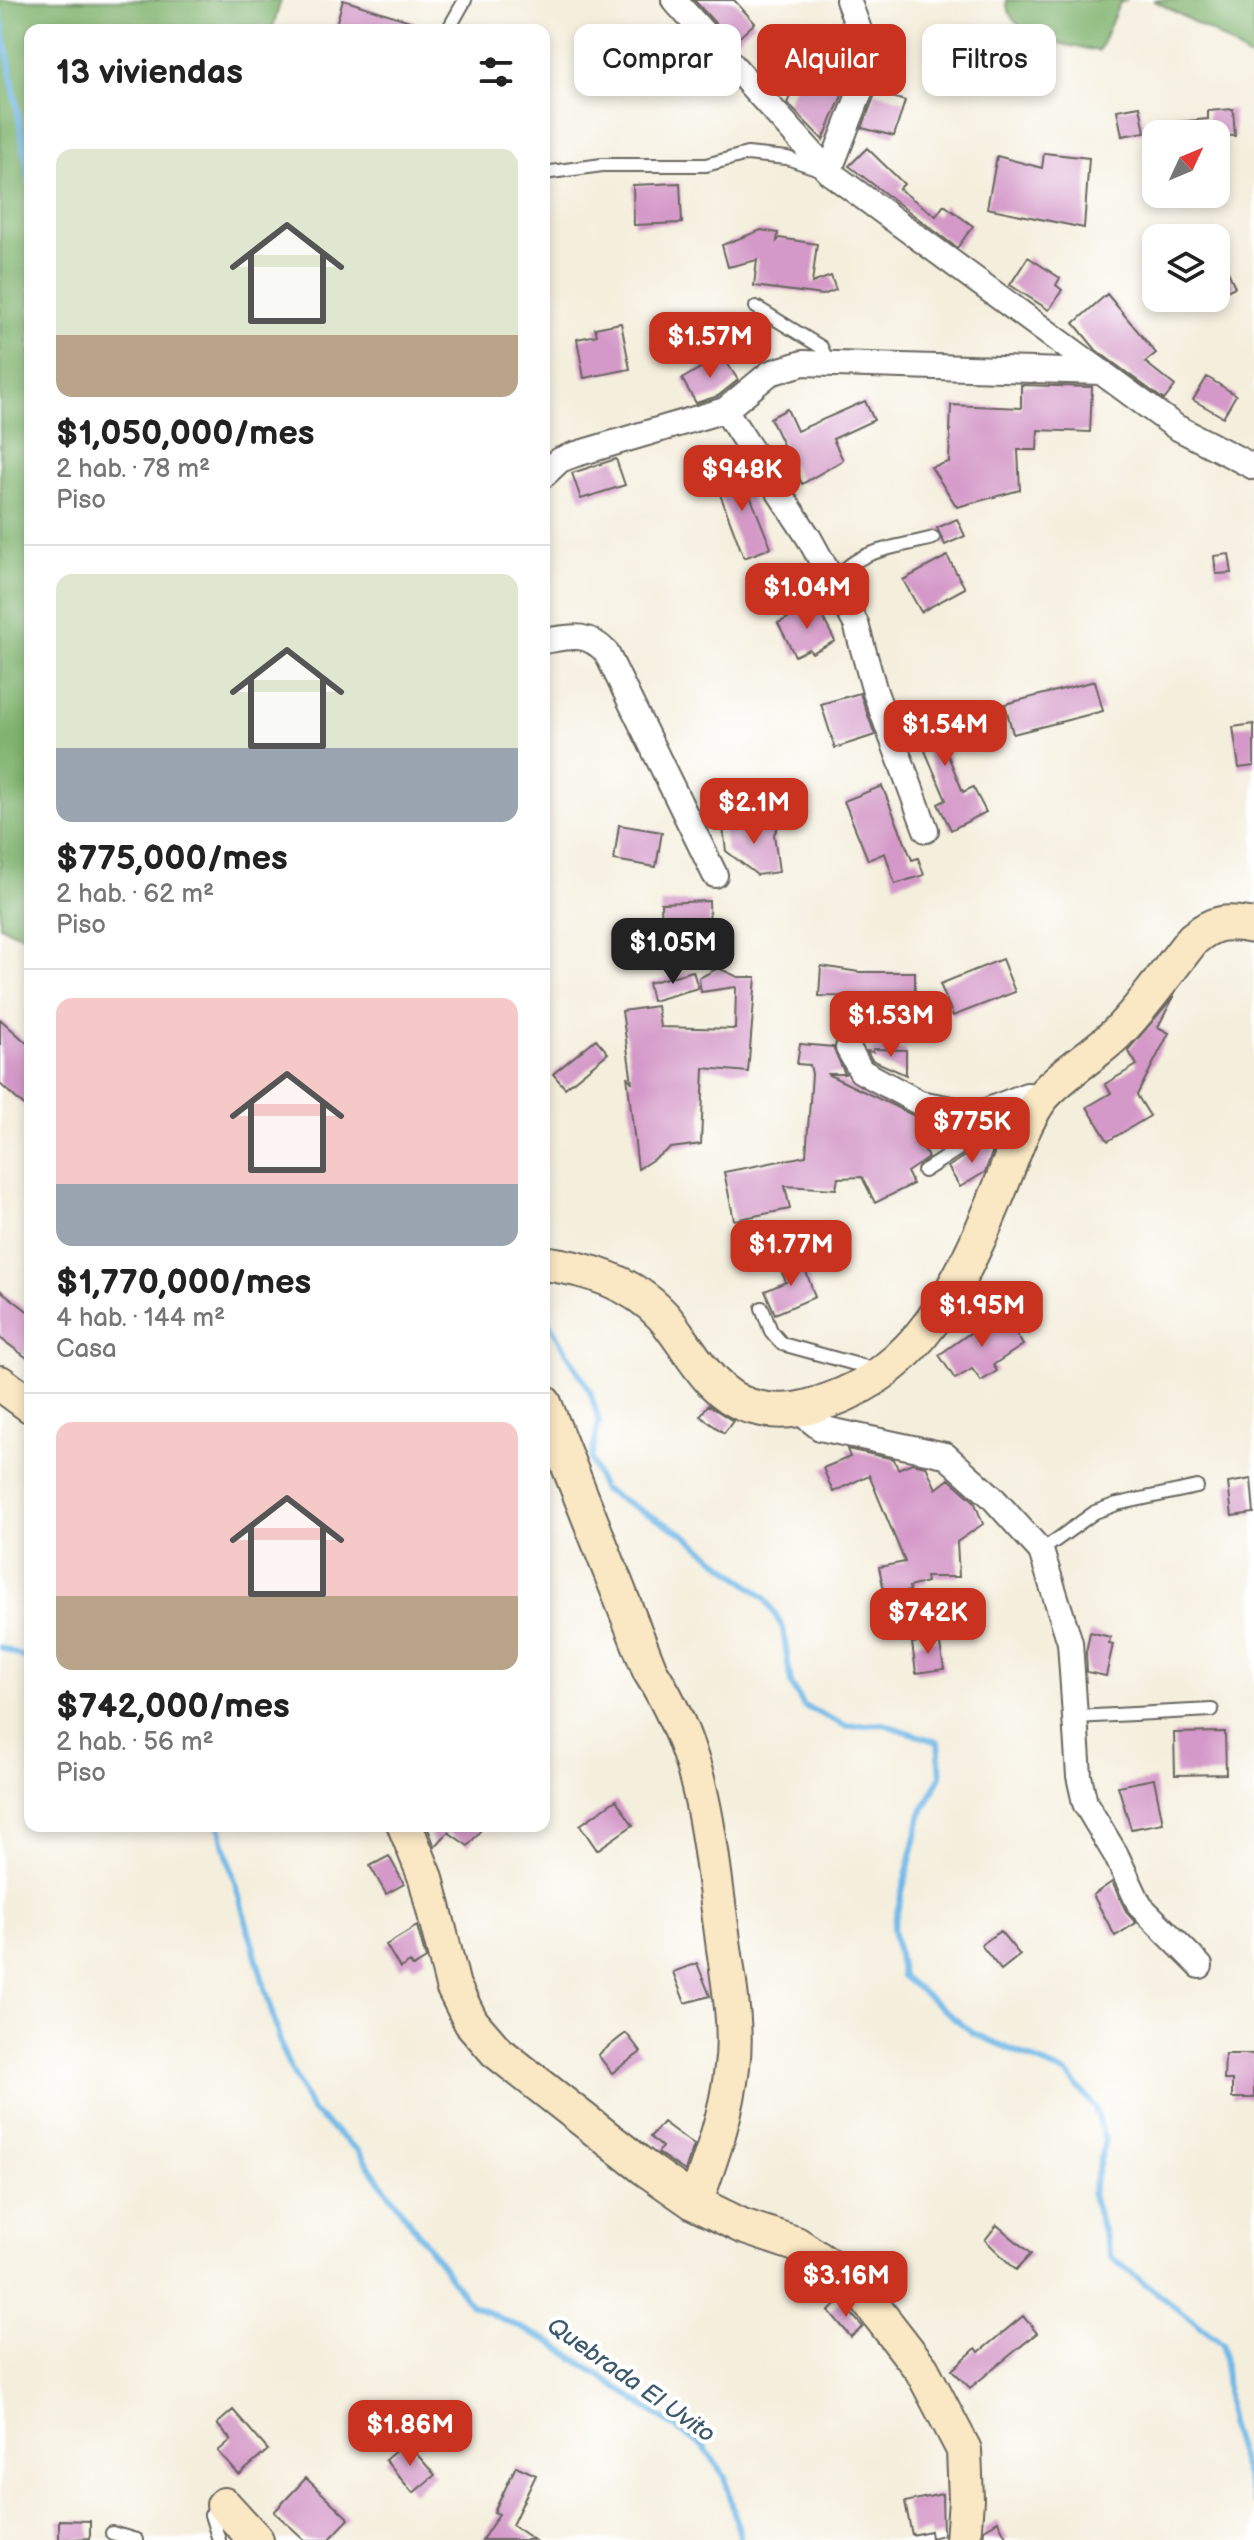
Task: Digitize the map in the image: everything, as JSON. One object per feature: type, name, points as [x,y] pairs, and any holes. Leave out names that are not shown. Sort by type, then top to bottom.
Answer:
[{"type":"street","points":[[674,0],[829,172],[1176,427],[1254,467]]},
{"type":"street","points":[[829,172],[867,74],[869,57],[848,0]]},
{"type":"street","points":[[550,460],[725,410],[770,373],[803,363],[1102,372]]},
{"type":"street","points":[[725,410],[809,538],[856,624],[875,692],[926,830]]},
{"type":"street","points":[[550,640],[581,635],[595,640],[606,652],[715,875]]},
{"type":"street","points":[[550,1264],[603,1276],[628,1287],[661,1314],[704,1373],[732,1401],[768,1411],[800,1412],[853,1391],[884,1371],[919,1340],[947,1301],[978,1242],[1028,1117],[1042,1096],[1117,1033],[1193,939],[1207,927],[1229,921],[1254,926]]},
{"type":"street","points":[[848,1048],[861,1071],[920,1103],[978,1114],[1027,1095],[1042,1096]]},
{"type":"street","points":[[0,1383],[24,1401]]},
{"type":"street","points":[[800,1412],[820,1428],[945,1455],[991,1496],[1041,1551],[1070,1642],[1079,1776],[1085,1803],[1116,1855],[1140,1906],[1200,1966]]},
{"type":"street","points":[[550,1423],[564,1469],[650,1671],[675,1711],[689,1746],[709,1827],[729,1985],[733,2064],[720,2134],[695,2203]]},
{"type":"street","points":[[407,1832],[426,1878],[453,1986],[471,2022],[496,2051],[645,2168],[695,2203],[742,2226],[796,2244],[835,2270],[867,2299],[922,2370],[964,2450],[966,2500],[963,2540]]},
{"type":"street","points":[[224,2505],[256,2540]]},
{"type":"lane","points":[[451,24],[465,0]]},
{"type":"lane","points":[[550,172],[602,165],[706,165],[747,154],[787,158],[829,172]]},
{"type":"lane","points":[[756,307],[821,347],[829,364]]},
{"type":"lane","points":[[834,584],[842,570],[857,558],[933,538]]},
{"type":"lane","points":[[924,1171],[1042,1096]]},
{"type":"lane","points":[[762,1308],[771,1331],[782,1344],[884,1371]]},
{"type":"lane","points":[[1041,1551],[1095,1512],[1117,1504],[1197,1487]]},
{"type":"lane","points":[[1075,1717],[1212,1710]]},
{"type":"lane","points":[[219,2540],[211,2515],[224,2505]]},
{"type":"lane","points":[[112,2533],[136,2540]]},
{"type":"green space","points":[[0,0],[281,0],[274,24],[24,24],[24,936],[0,926]]},
{"type":"green space","points":[[1006,0],[1126,0],[1119,4],[1099,51],[1056,43],[1056,24],[1017,24],[1009,13]]},
{"type":"green space","points":[[1153,0],[1254,0],[1254,61],[1212,32]]},
{"type":"building","points":[[343,0],[419,24],[336,24]]},
{"type":"building","points":[[694,0],[734,0],[755,23],[741,36],[741,24],[716,24]]},
{"type":"building","points":[[790,96],[842,96],[823,140],[787,103]]},
{"type":"building","points":[[874,96],[905,101],[894,136],[862,128]]},
{"type":"building","points":[[1140,106],[1142,133],[1122,136],[1117,110]]},
{"type":"building","points":[[1233,109],[1235,136],[1230,136],[1230,120],[1197,120],[1208,119],[1208,111]]},
{"type":"building","points":[[867,148],[904,184],[899,189],[936,216],[944,205],[973,226],[957,248],[849,166]]},
{"type":"building","points":[[1044,153],[1089,158],[1084,228],[987,208],[997,156],[1042,168]]},
{"type":"building","points":[[680,183],[682,223],[634,225],[633,185]]},
{"type":"building","points":[[761,230],[778,233],[777,241],[780,238],[817,244],[812,283],[831,276],[836,290],[823,295],[754,286],[757,260],[728,267],[722,245]]},
{"type":"building","points":[[1028,257],[1060,278],[1056,285],[1062,290],[1049,310],[1010,285]]},
{"type":"building","points":[[1107,294],[1156,353],[1145,362],[1175,386],[1164,400],[1096,350],[1074,323]]},
{"type":"building","points":[[621,323],[630,369],[584,378],[577,339],[597,335],[595,328]]},
{"type":"building","points":[[722,355],[738,380],[718,396],[696,403],[682,379]]},
{"type":"building","points":[[1207,377],[1236,395],[1223,417],[1193,400]]},
{"type":"building","points":[[1021,385],[1092,387],[1090,432],[1038,430],[1037,450],[1018,450],[1020,490],[957,507],[931,467],[949,462],[951,405],[1021,408]]},
{"type":"building","points":[[865,401],[874,420],[833,439],[843,460],[802,484],[770,418],[787,409],[797,431]]},
{"type":"building","points":[[616,459],[625,485],[581,499],[572,473]]},
{"type":"building","points":[[746,469],[751,498],[771,548],[744,558],[714,478]]},
{"type":"building","points":[[957,519],[965,536],[945,545],[937,528]]},
{"type":"building","points":[[1229,554],[1232,573],[1216,574],[1214,556]]},
{"type":"building","points":[[947,556],[965,588],[921,612],[903,580]]},
{"type":"building","points":[[816,604],[835,641],[812,653],[809,649],[795,656],[778,623]]},
{"type":"building","points":[[1095,681],[1103,711],[1013,734],[1005,704]]},
{"type":"building","points":[[860,693],[875,735],[835,748],[821,704]]},
{"type":"building","points":[[949,710],[956,737],[942,741],[963,792],[973,787],[986,812],[951,830],[938,804],[946,800],[923,746],[912,749],[907,729],[907,722]]},
{"type":"building","points":[[1254,724],[1254,766],[1239,768],[1233,727]]},
{"type":"building","points":[[882,786],[912,860],[918,858],[924,875],[895,884],[885,853],[868,860],[844,801]]},
{"type":"building","points":[[764,817],[778,827],[774,834],[779,872],[757,875],[726,851],[723,828],[759,823]]},
{"type":"building","points":[[619,825],[662,832],[656,867],[614,860]]},
{"type":"building","points":[[709,901],[710,932],[662,933],[661,903]]},
{"type":"building","points":[[1002,959],[1015,992],[953,1016],[940,984]]},
{"type":"building","points":[[821,966],[859,972],[915,972],[915,997],[819,996]]},
{"type":"building","points":[[718,968],[738,977],[756,977],[748,1072],[704,1068],[701,1144],[671,1148],[638,1169],[627,1076],[632,1083],[622,1011],[657,1006],[660,1027],[735,1029],[736,987],[701,992],[699,978]]},
{"type":"building","points":[[693,971],[698,988],[652,1001],[648,983]]},
{"type":"building","points":[[1174,996],[1158,1027],[1169,1033],[1137,1095],[1150,1116],[1108,1141],[1087,1107],[1111,1093],[1105,1084],[1137,1065],[1128,1050]]},
{"type":"building","points":[[0,1019],[24,1041],[24,1106],[0,1084]]},
{"type":"building","points":[[596,1039],[608,1053],[565,1088],[553,1074]]},
{"type":"building","points":[[800,1044],[833,1047],[845,1074],[827,1074],[919,1118],[919,1138],[928,1158],[907,1172],[913,1184],[875,1203],[862,1177],[838,1178],[836,1189],[785,1186],[790,1209],[734,1220],[724,1172],[806,1156],[812,1074],[810,1065],[797,1064]]},
{"type":"building","points":[[873,1049],[906,1050],[906,1075],[872,1060],[867,1051],[873,1052]]},
{"type":"building","points":[[988,1141],[993,1150],[985,1172],[960,1187],[948,1167]]},
{"type":"building","points":[[802,1260],[815,1297],[775,1314],[765,1291],[786,1282],[780,1268]]},
{"type":"building","points":[[0,1290],[24,1308],[24,1356],[0,1338]]},
{"type":"building","points":[[994,1316],[998,1322],[1006,1317],[1023,1345],[993,1365],[997,1371],[981,1381],[972,1369],[955,1379],[939,1355]]},
{"type":"building","points":[[708,1405],[733,1421],[724,1433],[700,1416]]},
{"type":"building","points":[[847,1449],[894,1459],[898,1469],[912,1463],[926,1466],[936,1489],[949,1479],[974,1501],[983,1524],[957,1542],[959,1577],[926,1577],[927,1582],[909,1587],[910,1591],[885,1596],[879,1567],[905,1562],[869,1475],[833,1492],[823,1468],[850,1457]]},
{"type":"building","points":[[1251,1479],[1254,1513],[1232,1516],[1228,1483]]},
{"type":"building","points":[[1090,1632],[1110,1637],[1109,1643],[1113,1644],[1106,1676],[1087,1672],[1086,1652]]},
{"type":"building","points":[[939,1639],[944,1669],[916,1673],[912,1643]]},
{"type":"building","points":[[1225,1732],[1226,1774],[1175,1775],[1174,1733]]},
{"type":"building","points":[[1154,1779],[1163,1823],[1131,1829],[1118,1786]]},
{"type":"building","points":[[616,1800],[633,1825],[597,1850],[580,1825]]},
{"type":"building","points":[[429,1832],[448,1832],[435,1847]]},
{"type":"building","points":[[448,1832],[479,1832],[468,1846]]},
{"type":"building","points":[[389,1856],[404,1884],[386,1894],[370,1866]]},
{"type":"building","points":[[1112,1882],[1127,1913],[1136,1923],[1115,1936],[1093,1895]]},
{"type":"building","points":[[417,1926],[426,1959],[413,1967],[410,1962],[400,1968],[386,1945]]},
{"type":"building","points":[[1000,1931],[1020,1955],[1001,1970],[981,1945]]},
{"type":"building","points":[[697,1963],[710,1996],[685,2003],[673,1972]]},
{"type":"building","points":[[626,2033],[641,2052],[612,2073],[598,2055]]},
{"type":"building","points":[[1225,2054],[1254,2054],[1254,2098],[1232,2098],[1232,2080],[1224,2080]]},
{"type":"building","points":[[663,2122],[694,2145],[685,2171],[658,2153],[662,2147],[650,2137]]},
{"type":"building","points":[[997,2225],[1031,2254],[1016,2270],[985,2240]]},
{"type":"building","points":[[840,2301],[863,2327],[851,2337],[829,2311]]},
{"type":"building","points":[[1023,2316],[1037,2333],[970,2388],[952,2370],[976,2348],[979,2352]]},
{"type":"building","points":[[233,2410],[268,2450],[239,2475],[218,2451],[231,2440],[217,2424]]},
{"type":"building","points":[[406,2442],[435,2475],[413,2493],[385,2460]]},
{"type":"building","points":[[516,2466],[536,2475],[512,2525],[534,2540],[482,2540],[499,2514],[494,2512]]},
{"type":"building","points":[[306,2478],[349,2519],[329,2540],[305,2540],[274,2512]]},
{"type":"building","points":[[942,2494],[943,2535],[931,2538],[930,2531],[912,2535],[905,2502]]},
{"type":"building","points":[[59,2520],[90,2521],[90,2538],[59,2540]]},
{"type":"building","points":[[998,2521],[1008,2540],[983,2540],[984,2529]]},
{"type":"waterway","points":[[0,11],[24,148]]},
{"type":"waterway","points":[[550,1324],[590,1391],[599,1421],[591,1459],[602,1489],[684,1534],[765,1598],[783,1628],[791,1684],[804,1706],[846,1726],[883,1724],[938,1742],[941,1776],[922,1812],[893,1928],[902,1976],[973,2033],[1067,2074],[1095,2107],[1105,2140],[1092,2195],[1111,2257],[1223,2344],[1230,2427],[1254,2502]]},
{"type":"waterway","name":"Quebrada El Uvito","points":[[0,1647],[24,1657]]},
{"type":"waterway","name":"Quebrada El Uvito","points":[[221,1832],[284,2055],[311,2110],[358,2151],[470,2304],[549,2341],[704,2447],[725,2477],[741,2540]]}]
